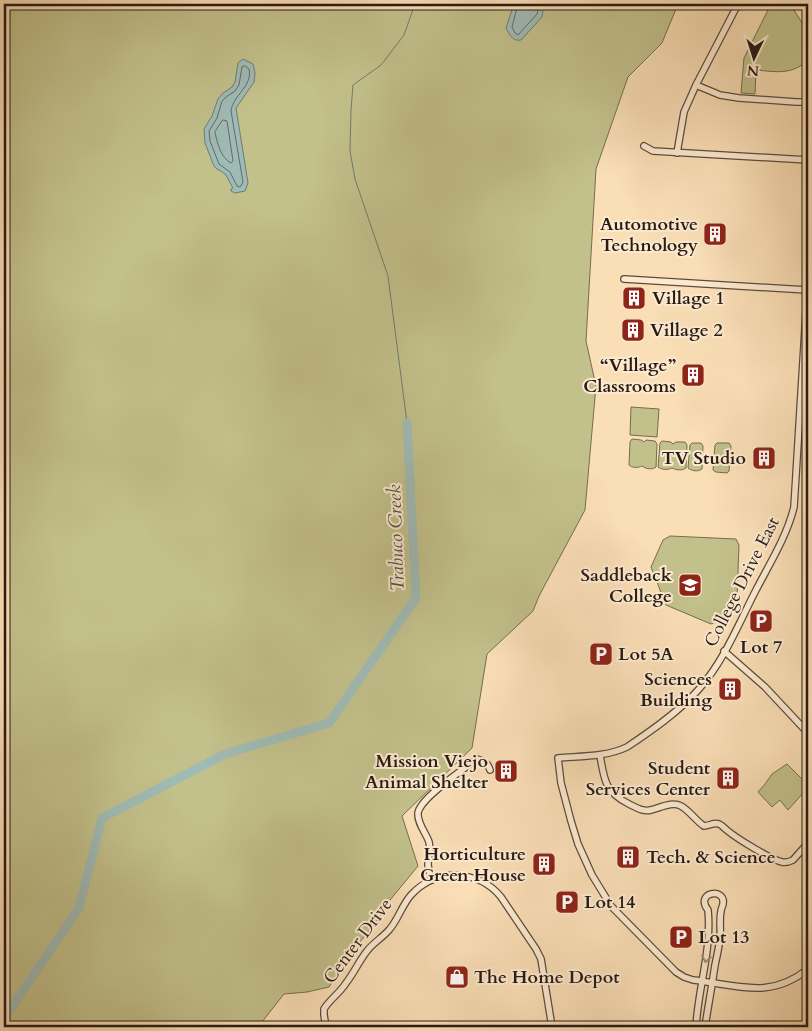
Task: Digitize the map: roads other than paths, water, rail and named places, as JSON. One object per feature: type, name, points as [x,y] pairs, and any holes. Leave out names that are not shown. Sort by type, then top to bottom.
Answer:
[{"type":"street","points":[[677,153],[684,112],[738,4]]},
{"type":"street","points":[[696,85],[720,95],[739,98],[801,102],[808,100]]},
{"type":"street","points":[[644,146],[653,151],[808,160]]},
{"type":"street","points":[[624,279],[807,290]]},
{"type":"street","name":"College Drive East","points":[[703,981],[684,977],[676,972],[611,906],[587,865],[578,844],[561,783],[558,758],[600,755],[627,747],[680,707],[698,690],[708,678],[724,651],[786,532],[794,507],[808,280]]},
{"type":"street","points":[[724,651],[765,687],[808,733]]},
{"type":"street","points":[[600,755],[603,776],[607,786],[616,796],[636,808],[645,810],[668,805],[682,806],[704,826],[715,823],[719,824],[741,840],[775,860],[783,862],[790,862],[808,843]]},
{"type":"street","points":[[490,770],[484,761],[477,759],[428,797],[421,807],[418,813],[429,843],[430,854],[428,864],[431,880],[446,875],[468,876],[487,884],[501,897],[536,949],[540,959],[552,1027]]},
{"type":"street","name":"Center Drive","points":[[326,1027],[324,1009],[327,1004],[341,991],[366,951],[388,932],[410,896],[431,880]]},
{"type":"street","points":[[696,1027],[709,939],[710,920],[705,899],[709,894],[715,893],[720,895],[724,903],[721,909],[720,939],[705,1027]]},
{"type":"street","points":[[708,910],[716,912],[721,909]]},
{"type":"street","points":[[703,981],[745,988],[771,988],[796,979],[808,970]]},
{"type":"water","points":[[514,4],[541,4],[543,11],[542,17],[521,40],[514,39],[506,28]]},
{"type":"water","points":[[243,59],[253,64],[255,73],[254,82],[236,108],[248,183],[245,191],[235,193],[231,191],[233,188],[226,175],[214,166],[205,143],[204,129],[212,116],[218,99],[235,82],[238,63]]},
{"type":"waterway","name":"Trabuco Creek","points":[[407,423],[388,276],[355,179],[350,151],[353,85],[381,65],[404,35],[415,4]]},
{"type":"waterway","name":"Trabuco Creek","points":[[4,1018],[79,908],[102,818],[225,754],[329,723],[416,598],[407,423]]},
{"type":"place","name":"Automotive Technology","points":[[715,234]]},
{"type":"place","name":"Village 1","points":[[634,298]]},
{"type":"place","name":"Village 2","points":[[633,330]]},
{"type":"place","name":"“Village” Classrooms","points":[[693,375]]},
{"type":"place","name":"TV Studio","points":[[764,458]]},
{"type":"place","name":"Saddleback College","points":[[690,585]]},
{"type":"place","name":"Lot 7","points":[[761,621]]},
{"type":"place","name":"Lot 5A","points":[[601,654]]},
{"type":"place","name":"Sciences Building","points":[[730,689]]},
{"type":"place","name":"Mission Viejo Animal Shelter","points":[[506,771]]},
{"type":"place","name":"Student Services Center","points":[[728,778]]},
{"type":"place","name":"Tech. & Science","points":[[628,857]]},
{"type":"place","name":"Horticulture Green House","points":[[544,864]]},
{"type":"place","name":"Lot 14","points":[[567,902]]},
{"type":"place","name":"Lot 13","points":[[681,937]]},
{"type":"place","name":"The Home Depot","points":[[457,977]]}]
